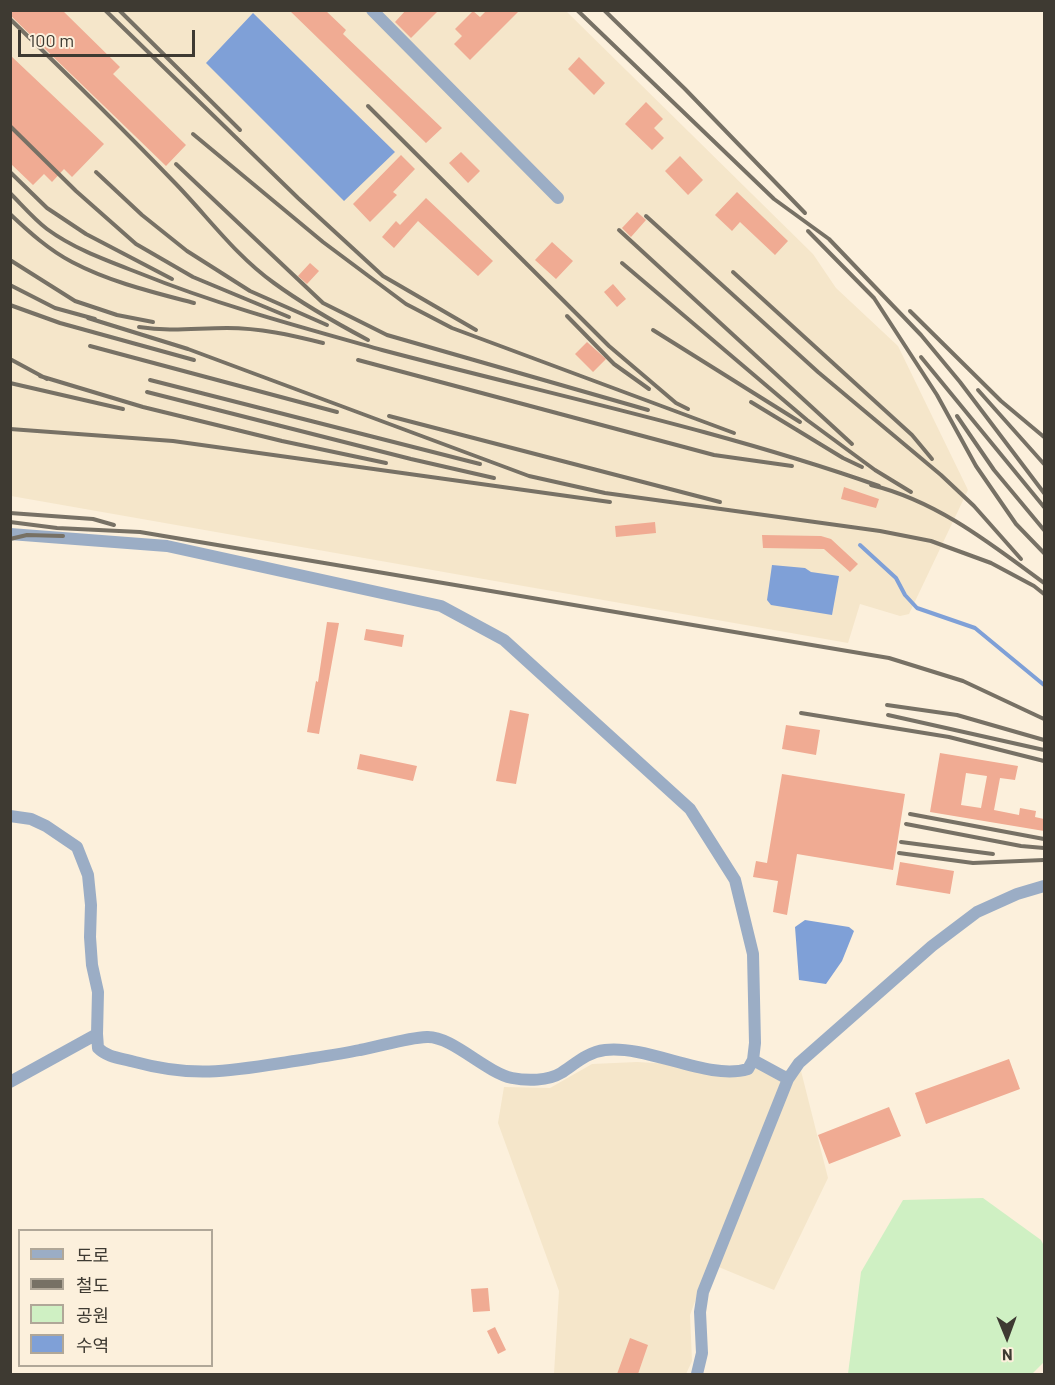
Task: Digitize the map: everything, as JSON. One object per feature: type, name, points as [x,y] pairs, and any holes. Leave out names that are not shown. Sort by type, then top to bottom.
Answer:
[{"type":"street","points":[[372,10],[558,198]]},
{"type":"street","points":[[10,534],[167,546],[441,606],[504,640],[690,809],[735,880],[753,954],[756,1043],[753,1060],[748,1069],[738,1072],[722,1071],[645,1053],[604,1050],[585,1056],[558,1075],[536,1080],[512,1078],[495,1072],[442,1040],[430,1037],[238,1070],[201,1073],[155,1068],[104,1055],[98,1048],[98,992],[92,965],[88,875],[77,848],[46,826],[31,819],[10,816]]},
{"type":"street","points":[[697,1374],[702,1353],[700,1312],[703,1292],[788,1079],[799,1063],[932,946],[977,912],[1017,894],[1044,886]]},
{"type":"street","points":[[10,1082],[97,1034]]},
{"type":"street","points":[[753,1060],[788,1079]]},
{"type":"shaded area","points":[[10,11],[566,11],[813,254],[836,288],[898,346],[968,490],[909,614],[900,616],[860,604],[848,643],[11,496]]},
{"type":"shaded area","points":[[637,1062],[801,1071],[828,1178],[774,1290],[709,1263],[690,1315],[692,1361],[686,1374],[554,1374],[559,1291],[498,1123],[504,1087],[550,1088],[592,1064]]},
{"type":"green space","points":[[983,1198],[1041,1240],[1044,1246],[1044,1362],[1032,1374],[848,1374],[861,1272],[903,1200]]},
{"type":"water","points":[[253,13],[395,152],[344,201],[206,63]]},
{"type":"water","points":[[772,565],[805,568],[811,572],[839,576],[832,615],[771,605],[767,600]]},
{"type":"water","points":[[805,920],[849,927],[854,931],[842,961],[826,984],[799,980],[795,927]]},
{"type":"building","points":[[10,10],[62,10],[120,67],[113,74],[186,145],[166,166],[10,15]]},
{"type":"building","points":[[289,10],[325,10],[346,30],[343,34],[442,128],[426,143]]},
{"type":"building","points":[[406,10],[439,10],[411,38],[395,22]]},
{"type":"building","points":[[487,10],[520,10],[470,60],[454,44],[462,36],[455,29],[473,11],[480,17]]},
{"type":"building","points":[[10,55],[104,144],[72,177],[64,169],[52,182],[44,174],[33,185],[10,163]]},
{"type":"building","points":[[579,57],[605,83],[594,95],[568,69]]},
{"type":"building","points":[[646,102],[663,119],[654,128],[664,138],[652,150],[625,124]]},
{"type":"building","points":[[461,152],[480,171],[468,183],[449,163]]},
{"type":"building","points":[[401,155],[415,169],[393,192],[397,195],[370,222],[353,204]]},
{"type":"building","points":[[680,156],[703,180],[688,195],[665,171]]},
{"type":"building","points":[[737,192],[788,241],[775,255],[740,222],[732,231],[715,215]]},
{"type":"building","points":[[426,198],[493,261],[478,276],[418,221],[394,248],[382,237],[396,221],[400,225]]},
{"type":"building","points":[[637,212],[646,220],[631,237],[622,228]]},
{"type":"building","points":[[552,242],[573,261],[556,279],[535,260]]},
{"type":"building","points":[[310,263],[319,271],[307,284],[298,276]]},
{"type":"building","points":[[613,284],[626,299],[617,307],[604,292]]},
{"type":"building","points":[[587,342],[606,359],[593,372],[575,354]]},
{"type":"building","points":[[844,487],[879,499],[876,508],[841,499]]},
{"type":"building","points":[[655,522],[656,533],[616,537],[615,526]]},
{"type":"building","points":[[762,535],[821,536],[831,539],[858,564],[850,572],[824,549],[763,548]]},
{"type":"building","points":[[327,622],[339,623],[319,734],[307,732],[316,681],[318,682]]},
{"type":"building","points":[[366,629],[404,635],[402,647],[364,640]]},
{"type":"building","points":[[510,710],[529,714],[516,784],[496,781]]},
{"type":"building","points":[[786,725],[820,730],[816,755],[782,749]]},
{"type":"building","points":[[940,753],[1018,766],[1015,780],[1000,778],[994,810],[1019,815],[1020,808],[1036,811],[1035,817],[1044,819],[1044,831],[930,812]],"holes":[[[966,773],[987,776],[981,808],[961,805]]]},
{"type":"building","points":[[360,754],[417,766],[413,781],[357,769]]},
{"type":"building","points":[[782,774],[905,794],[893,870],[797,854],[787,915],[773,912],[778,881],[753,877],[756,861],[767,863]]},
{"type":"building","points":[[900,862],[954,871],[950,894],[896,885]]},
{"type":"building","points":[[1009,1059],[1020,1089],[926,1124],[915,1093]]},
{"type":"building","points":[[889,1107],[901,1136],[829,1164],[818,1135]]},
{"type":"building","points":[[488,1288],[490,1311],[473,1312],[471,1289]]},
{"type":"building","points":[[495,1327],[506,1350],[498,1354],[487,1331]]},
{"type":"building","points":[[630,1338],[648,1345],[638,1374],[617,1374]]},
{"type":"waterway","points":[[860,545],[896,578],[905,595],[917,608],[975,628],[1044,685]]},
{"type":"railway","points":[[105,10],[298,198],[383,276],[476,330]]},
{"type":"railway","points":[[119,10],[240,130]]},
{"type":"railway","points":[[577,10],[774,199],[829,239],[921,335],[960,382],[1044,493]]},
{"type":"railway","points":[[604,10],[685,89],[805,213]]},
{"type":"railway","points":[[10,19],[155,162],[247,261],[297,299],[368,340]]},
{"type":"railway","points":[[368,106],[609,346],[676,403],[688,409]]},
{"type":"railway","points":[[10,126],[76,191],[136,244],[193,277],[289,317]]},
{"type":"railway","points":[[193,134],[323,242],[406,304],[452,328],[734,433]]},
{"type":"railway","points":[[176,164],[323,303],[387,335],[648,410]]},
{"type":"railway","points":[[10,172],[47,208],[86,234],[172,279]]},
{"type":"railway","points":[[96,172],[142,215],[187,251],[250,291],[327,325]]},
{"type":"railway","points":[[10,193],[42,225],[68,243],[169,285],[259,315],[382,350],[632,413],[756,447],[879,486]]},
{"type":"railway","points":[[10,214],[47,246],[86,269],[132,286],[194,303]]},
{"type":"railway","points":[[646,216],[818,372],[941,475],[974,506],[1021,559]]},
{"type":"railway","points":[[619,230],[852,444]]},
{"type":"railway","points":[[808,231],[874,298],[937,395],[976,466],[1016,524],[1044,553]]},
{"type":"railway","points":[[10,260],[75,301],[117,315],[153,322]]},
{"type":"railway","points":[[622,263],[807,420],[875,470],[911,492]]},
{"type":"railway","points":[[733,272],[912,435],[932,459]]},
{"type":"railway","points":[[10,285],[55,308],[95,319]]},
{"type":"railway","points":[[10,305],[60,323],[194,360]]},
{"type":"railway","points":[[910,311],[1001,401],[1044,437]]},
{"type":"railway","points":[[567,316],[614,364],[649,389]]},
{"type":"railway","points":[[88,318],[188,349],[529,476],[605,493],[880,531],[931,541],[991,563],[1034,586],[1044,594]]},
{"type":"railway","points":[[139,327],[173,330],[251,329],[323,343]]},
{"type":"railway","points":[[653,330],[800,422]]},
{"type":"railway","points":[[90,346],[337,412]]},
{"type":"railway","points":[[921,357],[1044,507]]},
{"type":"railway","points":[[10,359],[47,379]]},
{"type":"railway","points":[[358,360],[714,455],[792,466]]},
{"type":"railway","points":[[40,376],[143,407],[282,441],[386,463]]},
{"type":"railway","points":[[150,380],[480,464]]},
{"type":"railway","points":[[10,383],[123,409]]},
{"type":"railway","points":[[978,390],[1044,464]]},
{"type":"railway","points":[[147,392],[494,478]]},
{"type":"railway","points":[[751,402],[843,458],[862,467]]},
{"type":"railway","points":[[389,416],[720,502]]},
{"type":"railway","points":[[957,416],[994,470],[1044,530]]},
{"type":"railway","points":[[10,429],[173,441],[610,502]]},
{"type":"railway","points":[[871,485],[895,492],[941,513],[983,539],[1044,583]]},
{"type":"railway","points":[[10,513],[93,519],[114,525]]},
{"type":"railway","points":[[10,522],[57,528],[140,532],[889,658],[963,681],[1044,719]]},
{"type":"railway","points":[[10,539],[27,535],[63,536]]},
{"type":"railway","points":[[887,705],[957,715],[1044,740]]},
{"type":"railway","points":[[801,713],[949,737],[1044,761]]},
{"type":"railway","points":[[888,715],[1044,750]]},
{"type":"railway","points":[[910,814],[1044,839]]},
{"type":"railway","points":[[906,824],[1021,846],[1044,848]]},
{"type":"railway","points":[[901,842],[993,854]]},
{"type":"railway","points":[[899,853],[973,863],[1044,860]]}]
